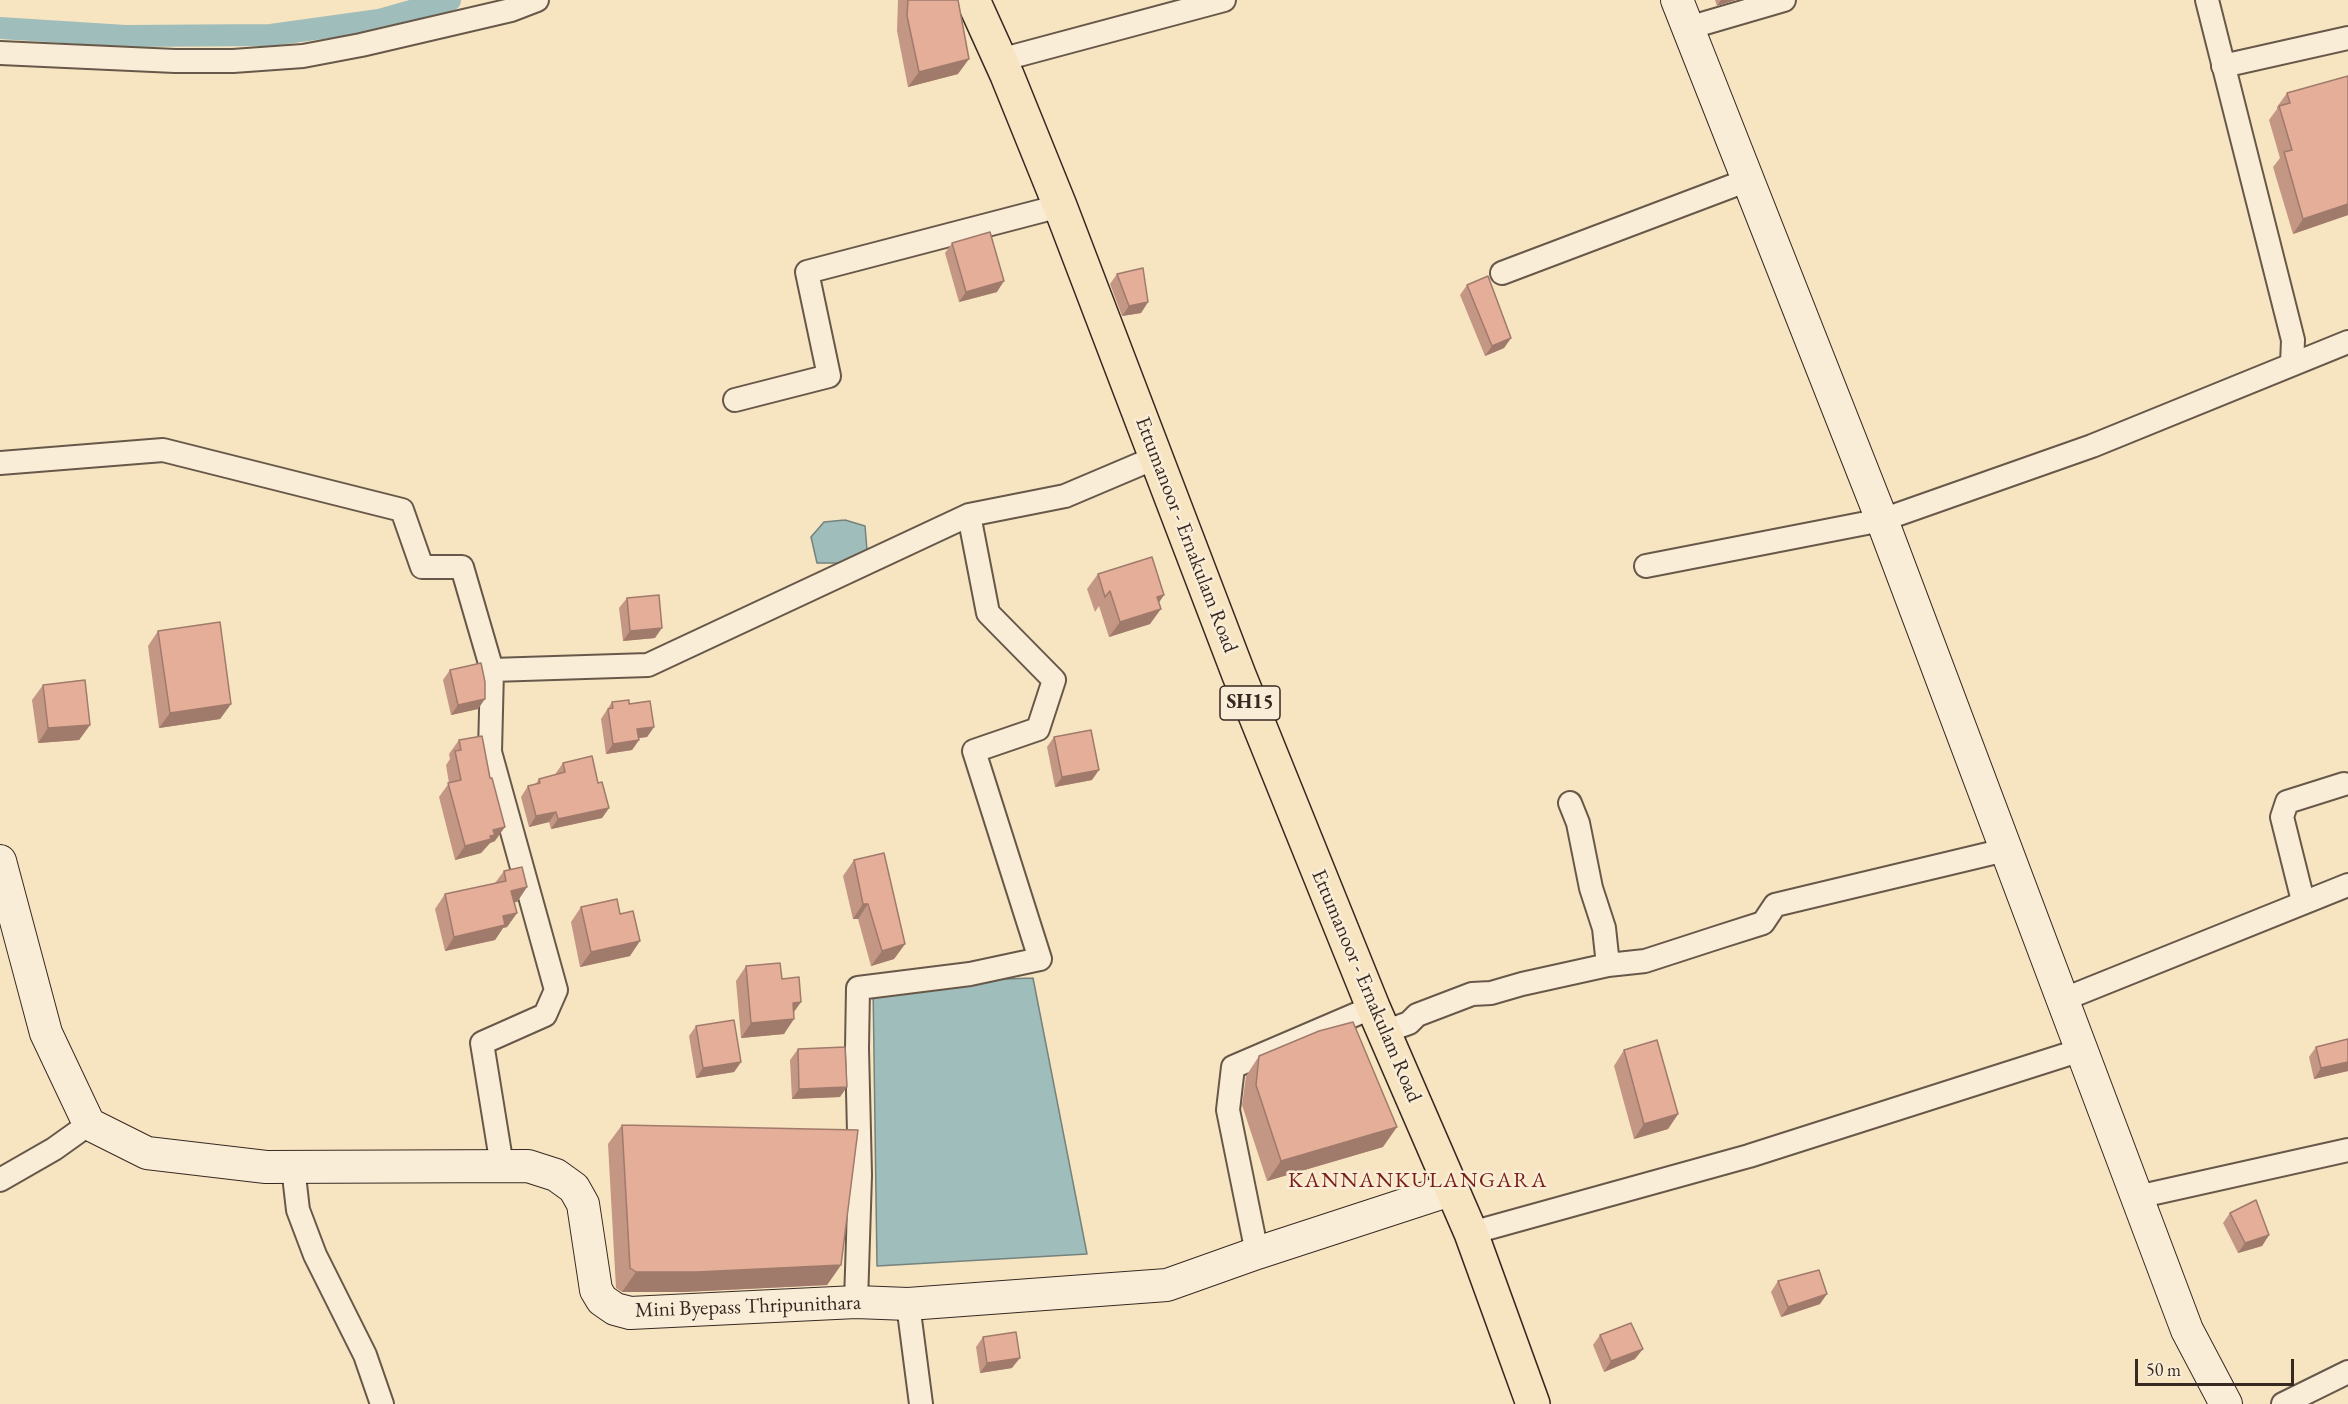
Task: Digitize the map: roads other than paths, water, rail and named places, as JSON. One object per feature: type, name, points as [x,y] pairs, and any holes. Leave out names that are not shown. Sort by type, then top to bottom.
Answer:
[{"type":"main road","name":"Ettumanoor - Ernakulam Road","points":[[973,0],[1060,206],[1239,675],[1378,1019],[1450,1190],[1471,1233],[1533,1404]]},
{"type":"main road","points":[[1683,14],[1882,520],[2187,1330],[2226,1404]]},
{"type":"main road","points":[[0,861],[46,1033],[88,1124]]},
{"type":"main road","name":"Mini Byepass Thripunithara","points":[[88,1124],[147,1153],[266,1167],[528,1166],[556,1175],[574,1188],[583,1204],[596,1290],[602,1300],[630,1313],[856,1302],[908,1304],[1167,1285],[1257,1252],[1450,1190]]},
{"type":"street","points":[[0,53],[176,61],[233,61],[303,56],[511,10],[537,0]]},
{"type":"street","points":[[1000,60],[1224,0]]},
{"type":"street","points":[[1683,14],[1784,0]]},
{"type":"street","points":[[2207,0],[2293,340],[2292,364]]},
{"type":"street","points":[[2223,66],[2348,38]]},
{"type":"street","points":[[1502,273],[1748,180]]},
{"type":"street","points":[[735,400],[829,376],[807,273],[1060,206]]},
{"type":"street","points":[[1646,566],[1882,520],[2092,446],[2348,342]]},
{"type":"street","points":[[0,463],[163,450],[402,510],[422,567],[462,567],[492,670],[490,752],[556,990],[545,1015],[482,1043],[502,1166]]},
{"type":"street","points":[[492,670],[648,665],[969,515],[1065,496],[1157,457]]},
{"type":"street","points":[[856,1302],[860,1175],[858,988],[970,974],[1040,959],[974,751],[1038,729],[1054,680],[988,613],[969,515]]},
{"type":"street","points":[[2303,901],[2282,818],[2287,802],[2344,784]]},
{"type":"street","points":[[1570,803],[1578,823],[1591,888],[1604,928],[1608,965]]},
{"type":"street","points":[[1257,1252],[1228,1110],[1233,1067],[1378,1019],[1408,1023],[1417,1015],[1472,994],[1491,993],[1608,965],[1645,961],[1763,923],[1775,905],[2005,850]]},
{"type":"street","points":[[2062,1000],[2303,901],[2348,885]]},
{"type":"street","points":[[1471,1233],[1749,1156],[2081,1050]]},
{"type":"street","points":[[0,1180],[54,1149],[88,1124]]},
{"type":"street","points":[[2137,1197],[2348,1150]]},
{"type":"street","points":[[293,1167],[298,1210],[302,1221],[315,1255],[365,1355],[382,1404]]},
{"type":"street","points":[[908,1304],[921,1404]]},
{"type":"street","points":[[2283,1404],[2348,1372]]},
{"type":"water","points":[[845,520],[865,526],[867,550],[849,563],[817,563],[811,537],[824,522]]},
{"type":"water","points":[[1033,978],[1087,1254],[877,1266],[873,984]]},
{"type":"waterway","points":[[0,28],[125,36],[271,35],[379,20],[450,0]]},
{"type":"district","name":"KANNANKULANGARA","points":[[1418,1181]]}]
